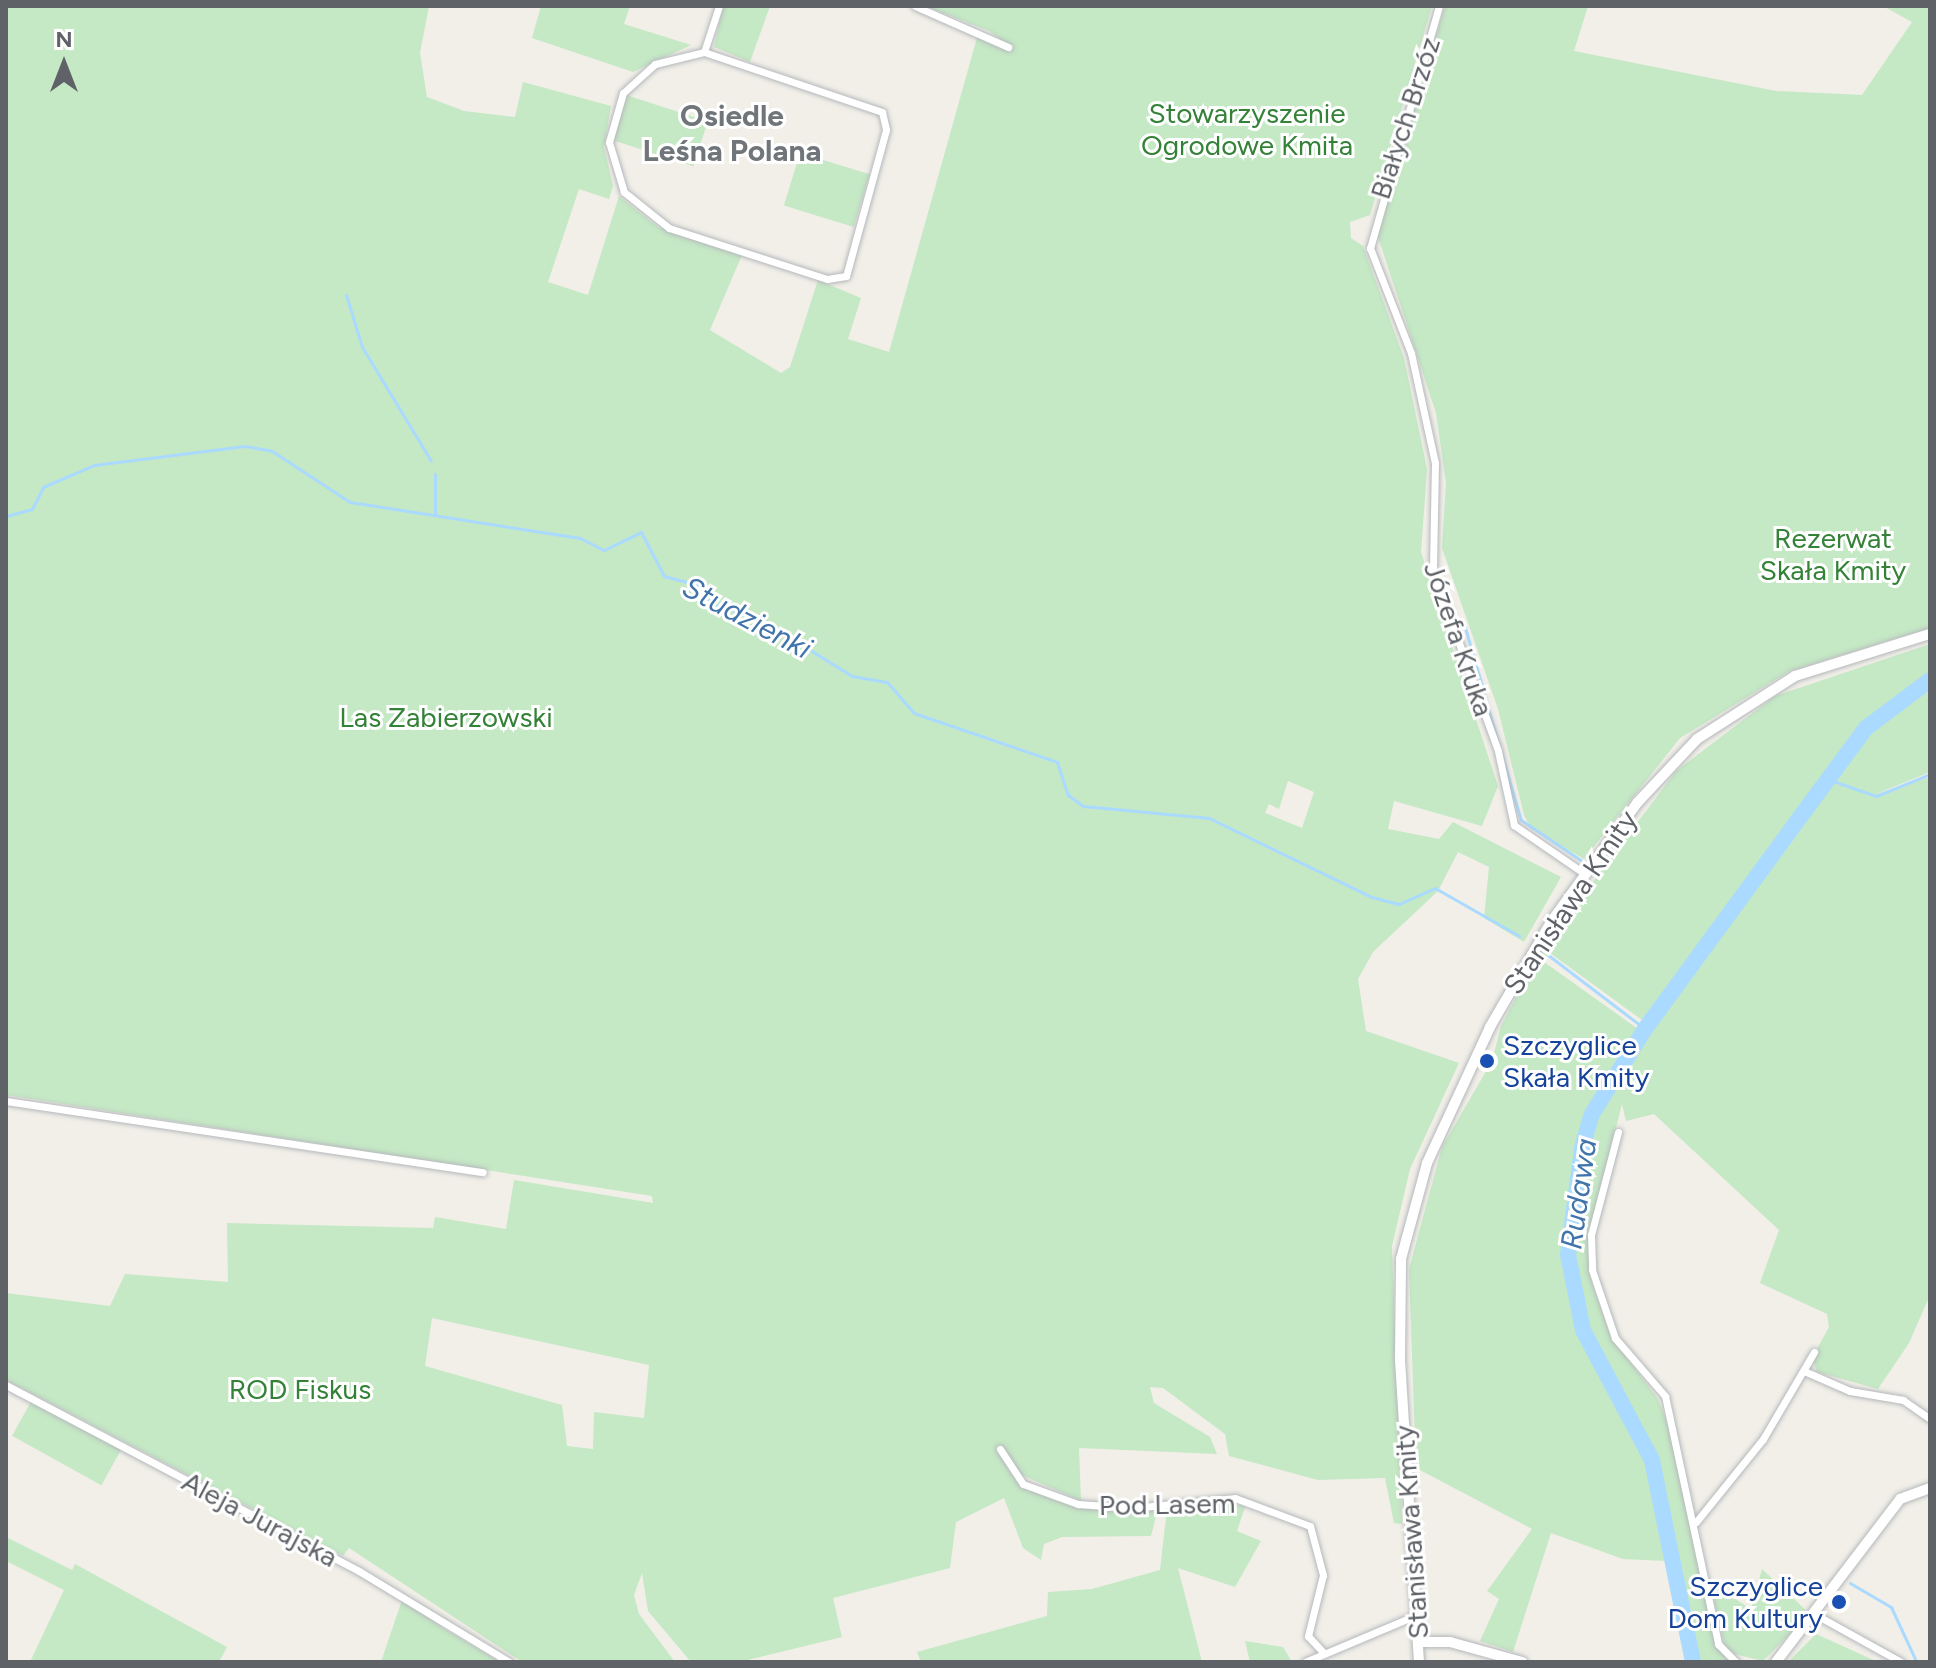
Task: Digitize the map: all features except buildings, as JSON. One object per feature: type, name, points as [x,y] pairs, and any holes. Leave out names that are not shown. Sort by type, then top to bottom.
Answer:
[{"type":"main road","name":"Stanisława Kmity","points":[[1419,1662],[1398,1306],[1410,1216],[1440,1132],[1505,999],[1585,874],[1657,779],[1720,720],[1809,670],[1930,634]]},
{"type":"main road","points":[[1776,1662],[1818,1616],[1900,1499],[1930,1488]]},
{"type":"main road","points":[[1418,1642],[1450,1642],[1522,1662]]},
{"type":"street","points":[[704,52],[719,6]]},
{"type":"street","points":[[915,6],[1008,47]]},
{"type":"street","name":"Białych Brzóz","points":[[1370,229],[1439,6]]},
{"type":"street","points":[[704,52],[882,112],[886,130],[846,276],[827,279],[669,228],[624,192],[609,142],[623,93],[655,64],[704,52]]},
{"type":"street","name":"Józefa Kruka","points":[[1370,229],[1376,272],[1411,353],[1435,463],[1433,571],[1498,751],[1514,825],[1585,874]]},
{"type":"street","points":[[6,1101],[483,1172]]},
{"type":"street","points":[[1618,1132],[1591,1235],[1592,1270],[1615,1338],[1665,1396],[1696,1522],[1718,1644],[1736,1662]]},
{"type":"street","points":[[1696,1522],[1763,1439],[1814,1352]]},
{"type":"street","points":[[1804,1371],[1850,1391],[1903,1400],[1930,1419]]},
{"type":"street","name":"Aleja Jurajska","points":[[6,1385],[359,1571],[509,1662]]},
{"type":"street","name":"Pod Lasem","points":[[1000,1449],[1023,1484],[1078,1504],[1132,1508],[1235,1498],[1310,1526],[1323,1575],[1308,1636],[1324,1653]]},
{"type":"street","points":[[1305,1662],[1416,1615]]},
{"type":"street","points":[[1818,1616],[1901,1662]]},
{"type":"green space","name":"Las Zabierzowski","points":[[6,6],[429,6],[420,53],[427,97],[464,111],[515,117],[523,82],[611,106],[604,147],[613,186],[609,199],[579,189],[548,282],[588,295],[619,196],[658,227],[742,255],[710,330],[781,373],[790,367],[818,280],[861,298],[848,339],[889,352],[978,34],[1014,50],[989,31],[925,6],[1432,6],[1370,215],[1350,222],[1351,238],[1363,246],[1404,358],[1427,469],[1421,552],[1498,786],[1482,826],[1394,801],[1388,829],[1439,839],[1453,822],[1561,877],[1524,942],[1484,918],[1489,867],[1458,852],[1438,891],[1373,952],[1358,979],[1366,1031],[1459,1063],[1410,1169],[1392,1246],[1402,1524],[1394,1523],[1385,1478],[1318,1480],[1229,1456],[1225,1434],[1163,1388],[1150,1387],[1154,1403],[1210,1437],[1217,1454],[1079,1448],[1081,1501],[1008,1469],[1021,1487],[1058,1501],[1158,1509],[1151,1536],[1062,1537],[1044,1544],[1041,1560],[1023,1548],[1004,1498],[956,1522],[950,1568],[833,1598],[842,1637],[739,1662],[691,1662],[648,1611],[642,1573],[634,1595],[639,1614],[675,1662],[522,1662],[349,1548],[343,1556],[6,1380],[6,1293],[110,1306],[125,1274],[228,1282],[227,1223],[433,1228],[435,1217],[506,1229],[514,1180],[653,1203],[652,1196],[6,1095]],"holes":[[[1288,781],[1314,792],[1302,828],[1265,813],[1269,804],[1279,809]],[[432,1318],[649,1365],[644,1418],[594,1412],[593,1449],[567,1446],[562,1405],[425,1366]]]},
{"type":"green space","points":[[541,6],[630,6],[624,24],[691,45],[633,72],[532,38]]},
{"type":"green space","points":[[723,6],[770,6],[750,62],[714,47]]},
{"type":"green space","name":"Rezerwat Skała Kmity","points":[[1445,6],[1588,6],[1574,51],[1776,91],[1862,95],[1912,22],[1883,6],[1930,6],[1930,628],[1790,671],[1680,738],[1584,859],[1531,829],[1524,815],[1498,709],[1442,548],[1446,483],[1436,413],[1376,231]]},
{"type":"green space","points":[[626,95],[708,122],[693,166],[611,140]]},
{"type":"green space","points":[[800,153],[870,174],[854,227],[784,206]]},
{"type":"green space","points":[[1930,644],[1930,772],[1876,794],[1930,777],[1930,1295],[1909,1343],[1878,1389],[1817,1372],[1812,1358],[1829,1327],[1827,1314],[1760,1283],[1779,1230],[1654,1114],[1626,1121],[1622,1104],[1590,1232],[1592,1284],[1611,1337],[1658,1399],[1669,1428],[1716,1647],[1730,1662],[1687,1662],[1666,1561],[1623,1559],[1551,1533],[1513,1652],[1480,1641],[1499,1599],[1487,1591],[1532,1529],[1416,1468],[1409,1269],[1442,1147],[1492,1061],[1501,1026],[1539,954],[1676,771],[1775,696]],"holes":[[[1550,953],[1642,1020],[1638,1029],[1544,962]]]},
{"type":"green space","points":[[32,1400],[121,1449],[101,1485],[12,1436]]},
{"type":"green space","points":[[1232,1503],[1245,1507],[1237,1531],[1261,1541],[1235,1587],[1178,1568],[1202,1662],[921,1662],[917,1652],[1047,1616],[1048,1592],[1092,1589],[1160,1570],[1167,1509]]},
{"type":"green space","points":[[6,1537],[72,1570],[75,1564],[227,1647],[219,1662],[30,1662],[64,1590],[6,1561]]},
{"type":"green space","points":[[1762,1569],[1810,1614],[1763,1661],[1726,1652],[1710,1583],[1751,1609]]},
{"type":"green space","points":[[402,1600],[446,1630],[500,1662],[381,1662]]},
{"type":"green space","points":[[1816,1634],[1878,1662],[1788,1662]]},
{"type":"green space","points":[[1245,1641],[1283,1647],[1292,1662],[1250,1662]]},
{"type":"waterway","points":[[346,295],[362,347],[431,461]]},
{"type":"waterway","name":"Studzienki","points":[[6,516],[32,509],[43,487],[94,465],[245,446],[272,451],[350,502],[580,538],[604,550],[641,532],[664,576],[697,585],[714,605],[755,616],[852,676],[887,682],[914,713],[1057,762],[1068,795],[1083,806],[1209,818],[1372,897],[1399,904],[1435,888],[1519,936]]},
{"type":"waterway","points":[[435,474],[435,514]]},
{"type":"waterway","points":[[1464,624],[1484,693]]},
{"type":"waterway","name":"Rudawa","points":[[1693,1662],[1652,1460],[1583,1330],[1568,1255],[1582,1148],[1592,1114],[1645,1029],[1866,728],[1930,680]]},
{"type":"waterway","points":[[1485,698],[1521,820],[1582,861]]},
{"type":"waterway","points":[[1830,780],[1876,796],[1930,774]]},
{"type":"waterway","name":"Studzienki","points":[[1548,955],[1645,1029]]},
{"type":"waterway","points":[[1850,1583],[1891,1607],[1916,1661]]},
{"type":"place","name":"Szczyglice Skała Kmity","points":[[1487,1061]]},
{"type":"place","name":"Szczyglice Dom Kultury","points":[[1839,1602]]},
{"type":"district","name":"Osiedle Leśna Polana","points":[[732,133]]},
{"type":"park label","name":"Stowarzyszenie Ogrodowe Kmita","points":[[1247,129]]},
{"type":"park label","name":"ROD Fiskus","points":[[300,1389]]}]
